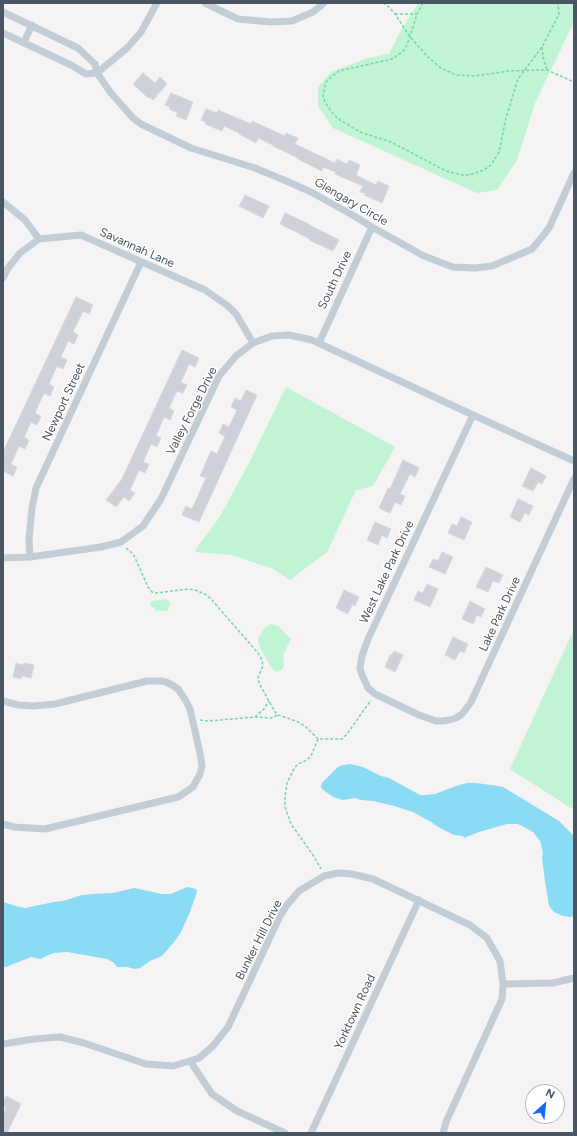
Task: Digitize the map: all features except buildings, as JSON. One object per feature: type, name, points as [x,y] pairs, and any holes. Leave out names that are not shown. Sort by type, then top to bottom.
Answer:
[{"type":"street","points":[[3,33],[71,65],[86,74],[97,73],[127,48],[141,32],[157,3]]},
{"type":"street","points":[[205,3],[238,19],[271,22],[292,21],[313,12],[324,3]]},
{"type":"street","name":"Glengary Circle","points":[[3,12],[78,48],[95,64],[97,73],[111,93],[133,118],[141,124],[191,148],[255,168],[311,192],[424,256],[453,267],[475,268],[492,266],[532,249],[550,226],[574,173]]},
{"type":"street","points":[[24,42],[32,25]]},
{"type":"street","points":[[3,202],[25,220],[39,239]]},
{"type":"street","name":"South Drive","points":[[319,343],[372,227]]},
{"type":"street","name":"Savannah Lane","points":[[3,278],[8,268],[20,253],[39,239],[81,234],[205,290],[228,306],[236,314],[253,343]]},
{"type":"street","name":"Newport Street","points":[[30,557],[29,540],[32,508],[36,488],[141,262]]},
{"type":"street","name":"Valley Forge Drive","points":[[3,558],[30,557],[101,547],[121,542],[143,526],[161,499],[219,376],[236,356],[253,343],[272,336],[289,335],[303,337],[319,343],[574,461]]},
{"type":"street","name":"West Lake Park Drive","points":[[419,715],[375,694],[368,688],[360,668],[362,656],[368,639],[473,415]]},
{"type":"street","name":"Lake Park Drive","points":[[419,715],[436,721],[443,721],[456,718],[467,708],[474,696],[574,479]]},
{"type":"street","points":[[3,701],[34,706],[55,704],[147,681],[161,681],[172,684],[186,701],[193,721],[202,766],[200,774],[193,787],[178,797],[45,829],[14,827],[3,824]]},
{"type":"street","name":"Bunker Hill Drive","points":[[3,1044],[34,1038],[60,1037],[84,1043],[146,1064],[173,1066],[199,1058],[213,1046],[228,1027],[280,916],[287,905],[299,892],[324,876],[352,874],[373,879],[470,924],[487,938],[500,961],[503,984],[502,999],[446,1122],[443,1133]]},
{"type":"street","name":"Yorktown Road","points":[[311,1133],[419,900]]},
{"type":"street","points":[[503,984],[553,983],[574,978]]},
{"type":"street","points":[[190,1061],[212,1094],[237,1111],[285,1133]]},
{"type":"path","points":[[383,3],[395,14],[410,37],[428,57],[441,68],[456,75],[475,76],[524,70],[547,70],[574,82]]},
{"type":"path","points":[[422,3],[410,37],[402,52],[392,59],[339,71],[326,82],[323,96],[325,102],[337,118],[360,132],[390,142],[446,171],[462,175],[469,175],[484,170],[491,164],[499,152],[506,118],[518,79],[542,47],[559,14],[558,3]]},
{"type":"path","points":[[395,14],[417,14]]},
{"type":"path","points":[[542,47],[547,70]]},
{"type":"path","points":[[121,542],[133,554],[148,587],[152,592],[157,593],[188,589],[205,594],[211,599],[258,653],[262,660],[263,666],[258,678],[259,683],[275,712],[278,715],[296,721],[305,726],[318,739],[342,739],[375,694]]},
{"type":"path","points":[[255,717],[264,709],[269,701]]},
{"type":"path","points":[[193,721],[255,717],[271,718],[278,715]]},
{"type":"path","points":[[318,739],[311,756],[295,767],[287,783],[284,797],[285,807],[292,824],[314,855],[324,876]]},
{"type":"green space","points":[[418,3],[574,3],[574,22],[535,103],[517,160],[497,190],[477,193],[333,128],[318,106],[318,87],[331,72],[368,58],[389,54],[400,32]]},
{"type":"green space","points":[[286,387],[395,447],[373,486],[356,490],[327,552],[290,580],[273,569],[232,555],[195,552],[219,518],[249,463]]},
{"type":"green space","points":[[166,599],[171,603],[167,611],[157,611],[150,605],[152,601]]},
{"type":"green space","points":[[271,624],[278,626],[291,639],[283,655],[284,666],[282,670],[276,672],[271,667],[260,648],[258,639],[264,628]]},
{"type":"green space","points":[[574,629],[574,810],[510,769]]},
{"type":"water","points":[[350,764],[363,767],[381,776],[389,778],[420,795],[435,794],[467,783],[503,787],[559,821],[574,836],[574,916],[563,916],[554,912],[549,906],[541,844],[533,832],[518,824],[507,824],[464,838],[463,836],[454,835],[440,828],[413,812],[373,801],[355,798],[343,800],[333,797],[322,789],[322,783],[339,766]]},
{"type":"water","points":[[188,887],[196,889],[197,892],[181,932],[162,956],[150,961],[140,968],[135,969],[117,967],[114,963],[107,959],[67,952],[54,953],[41,959],[31,957],[6,967],[3,966],[3,902],[25,908],[63,901],[82,895],[113,893],[134,888],[162,894],[170,894]]}]
